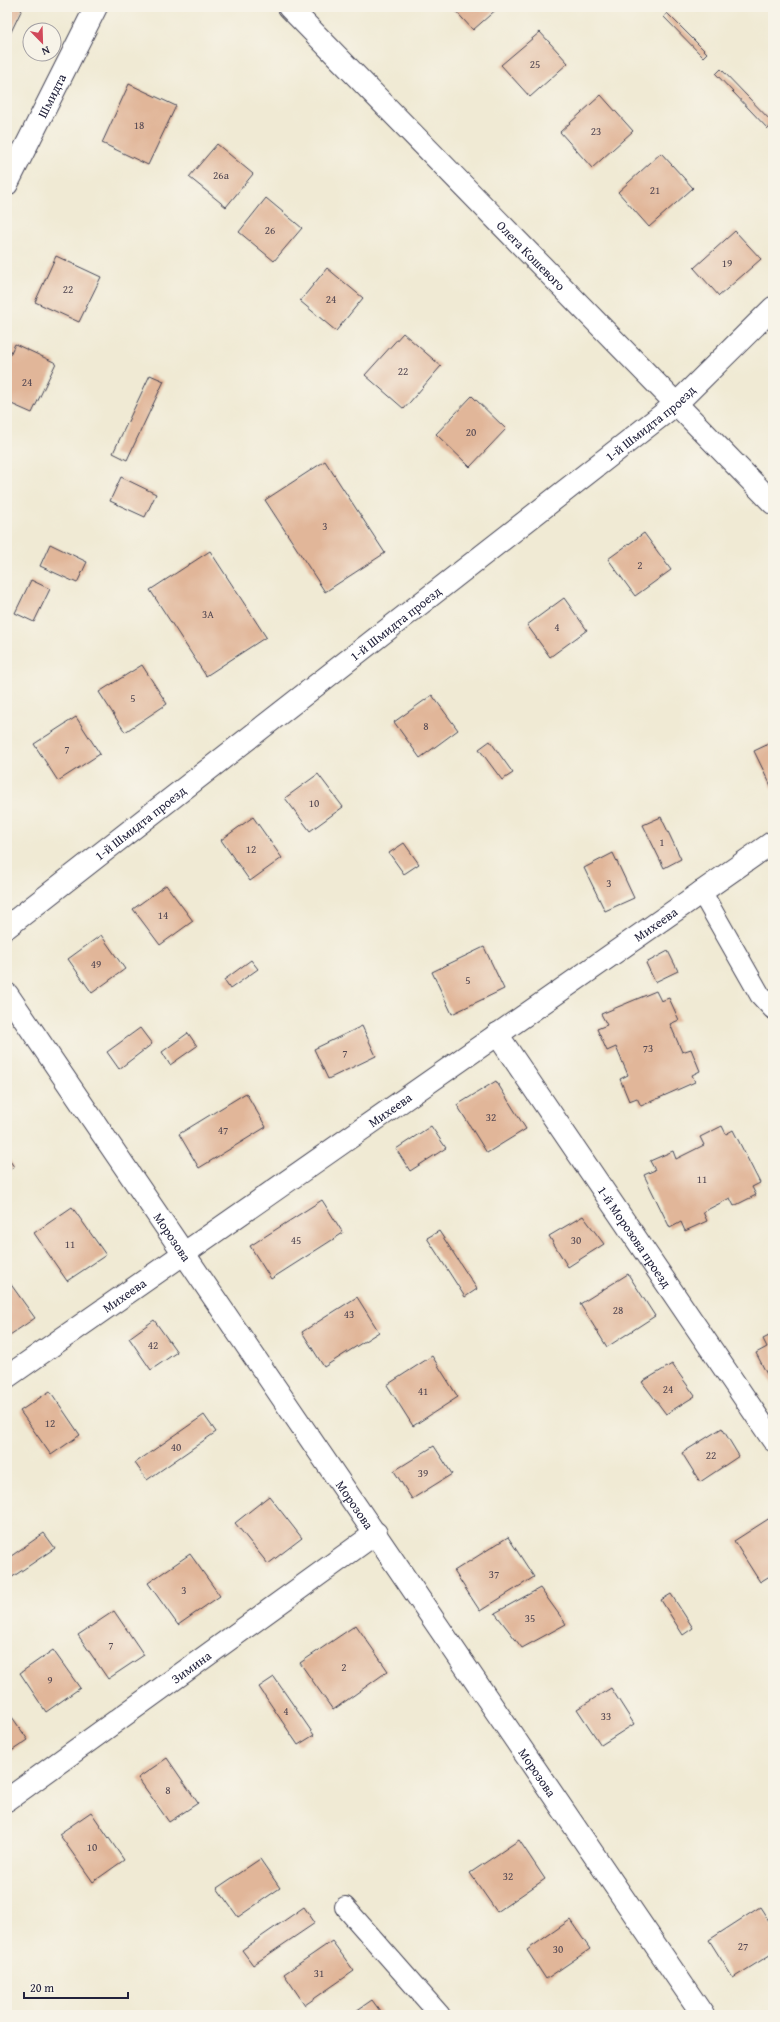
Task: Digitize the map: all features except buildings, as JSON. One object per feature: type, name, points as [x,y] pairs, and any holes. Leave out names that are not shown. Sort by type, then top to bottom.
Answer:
[{"type":"street","name":"Шмидта","points":[[7,184],[96,7]]},
{"type":"street","name":"Олега Кошевого","points":[[289,7],[773,503]]},
{"type":"street","name":"1-й Шмидта проезд","points":[[7,927],[676,404],[773,308]]},
{"type":"street","name":"Михеева","points":[[7,1377],[773,842]]},
{"type":"street","name":"Морозова","points":[[7,994],[376,1533],[703,2015]]},
{"type":"street","name":"1-й Морозова проезд","points":[[497,1034],[773,1440]]},
{"type":"street","name":"Зимина","points":[[7,1800],[376,1533]]},
{"type":"lane","points":[[701,891],[760,995],[773,1009]]},
{"type":"lane","points":[[345,1907],[440,2015]]}]
